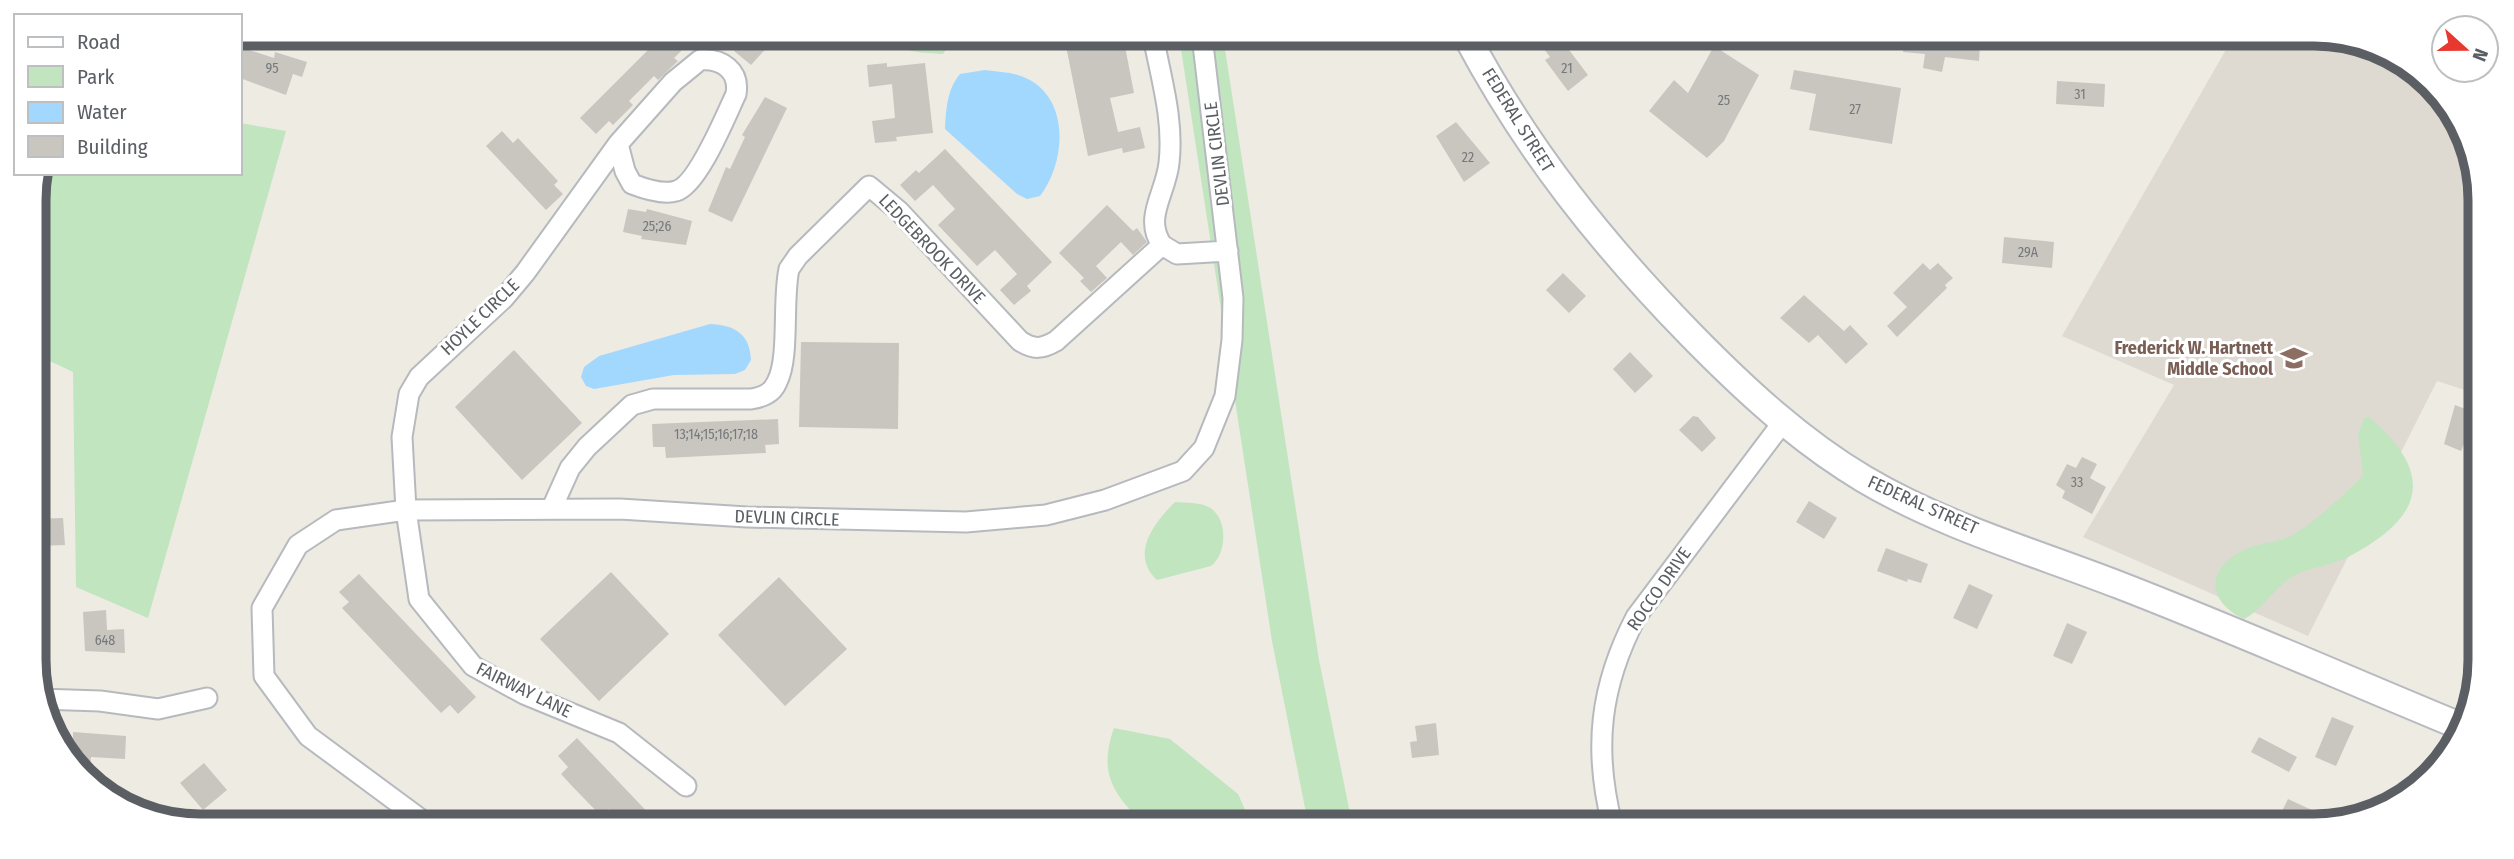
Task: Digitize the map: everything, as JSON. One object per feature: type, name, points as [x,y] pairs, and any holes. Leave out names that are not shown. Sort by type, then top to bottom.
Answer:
[{"type":"street","points":[[1155,46],[1170,118],[1169,167],[1153,218],[1154,233],[1162,244],[1177,254],[1228,251]]},
{"type":"street","name":"DEVLIN CIRCLE","points":[[413,814],[308,736],[264,676],[262,608],[298,545],[336,520],[406,510],[552,508],[872,522],[966,522],[1046,515],[1167,480],[1183,471],[1204,448],[1225,396],[1233,340],[1233,298],[1203,46]]},
{"type":"street","name":"FEDERAL STREET","points":[[1472,46],[1512,118],[1541,162],[1583,214],[1676,319],[1783,422],[1834,460],[1896,496],[2120,585],[2455,724]]},
{"type":"street","name":"HOYLE CIRCLE","points":[[406,510],[402,437],[409,394],[419,377],[518,281],[545,248],[618,144],[673,82],[700,60],[717,61],[733,73],[738,84],[731,104],[694,176],[677,191],[649,190],[632,184],[625,171],[618,144]]},
{"type":"street","name":"LEDGEBROOK DRIVE","points":[[552,508],[563,480],[578,457],[632,405],[653,399],[751,399],[772,391],[781,369],[789,269],[813,240],[869,186],[899,211],[1020,341],[1031,348],[1043,348],[1056,341],[1162,244]]},
{"type":"street","name":"ROCCO DRIVE","points":[[1610,813],[1601,750],[1601,718],[1608,683],[1622,643],[1636,617],[1783,422]]},
{"type":"street","name":"FAIRWAY LANE","points":[[406,510],[419,599],[473,666],[524,694],[620,733],[686,786]]},
{"type":"street","points":[[51,699],[100,701],[158,709],[207,698]]},
{"type":"shaded area","name":"Frederick W. Hartnett Middle School","points":[[2228,46],[2335,47],[2374,57],[2408,77],[2424,90],[2443,114],[2453,131],[2466,169],[2468,391],[2437,381],[2308,636],[2083,537],[2174,385],[2062,336]]},
{"type":"green space","points":[[900,46],[948,46],[943,54]]},
{"type":"green space","points":[[1181,46],[1225,46],[1319,660],[1350,813],[1306,813],[1272,641]]},
{"type":"green space","points":[[242,123],[286,131],[148,618],[76,587],[73,372],[46,359],[48,175],[242,175]]},
{"type":"green space","points":[[2369,417],[2391,438],[2405,458],[2412,477],[2412,494],[2406,511],[2392,527],[2348,557],[2290,578],[2244,619],[2230,611],[2216,591],[2219,571],[2237,554],[2256,545],[2278,541],[2301,530],[2363,475],[2358,434],[2364,418]]},
{"type":"green space","points":[[1175,502],[1210,507],[1221,523],[1222,547],[1211,566],[1157,580],[1145,560],[1145,549],[1153,529]]},
{"type":"green space","points":[[1114,728],[1170,739],[1238,794],[1247,814],[1134,814],[1122,801],[1111,780],[1108,769]]},
{"type":"water","points":[[985,70],[1028,79],[1042,89],[1052,102],[1060,134],[1059,151],[1055,167],[1040,196],[1027,199],[1017,194],[945,129],[948,100],[952,86],[960,74]]},
{"type":"water","points":[[710,324],[727,326],[744,337],[751,360],[745,370],[735,374],[674,375],[594,389],[586,386],[581,377],[584,367],[599,356]]},
{"type":"building","points":[[652,46],[686,46],[674,58],[678,61],[658,80],[654,76],[629,101],[633,105],[613,125],[609,121],[596,134],[580,118]]},
{"type":"building","points":[[738,46],[768,46],[751,65],[734,51]]},
{"type":"building","points":[[1066,46],[1125,46],[1134,93],[1110,98],[1118,132],[1140,127],[1145,148],[1123,153],[1122,148],[1088,156]]},
{"type":"building","points":[[1542,46],[1566,46],[1588,75],[1568,91],[1545,60],[1550,57]]},
{"type":"building","points":[[1714,46],[1759,75],[1724,141],[1707,158],[1649,111],[1674,80],[1688,93]]},
{"type":"building","points":[[1904,46],[1980,46],[1979,61],[1945,57],[1942,72],[1923,68],[1925,54],[1903,52]]},
{"type":"building","points":[[243,48],[274,58],[275,52],[307,62],[302,77],[293,74],[286,95],[242,79]]},
{"type":"building","points":[[887,63],[887,67],[925,63],[933,133],[896,137],[897,141],[875,143],[872,121],[895,118],[892,84],[869,87],[867,65]]},
{"type":"building","points":[[1794,70],[1901,88],[1892,144],[1809,130],[1816,94],[1790,89]]},
{"type":"building","points":[[2057,81],[2105,84],[2104,107],[2056,104]]},
{"type":"building","points":[[765,97],[787,108],[732,222],[708,211],[726,167],[730,169],[745,137],[742,135]]},
{"type":"building","points":[[1456,122],[1490,163],[1464,182],[1436,136]]},
{"type":"building","points":[[502,131],[513,143],[518,138],[558,181],[554,185],[563,194],[546,210],[486,146]]},
{"type":"building","points":[[945,149],[1052,262],[1027,286],[1031,291],[1014,305],[1000,290],[1017,274],[995,250],[977,266],[938,225],[955,209],[933,185],[915,201],[900,185],[916,170],[919,173]]},
{"type":"building","points":[[1107,205],[1133,231],[1137,228],[1147,242],[1133,255],[1121,242],[1096,266],[1107,278],[1091,292],[1080,281],[1084,278],[1059,253]]},
{"type":"building","points":[[628,209],[646,212],[647,209],[692,221],[686,245],[641,239],[642,236],[623,232]]},
{"type":"building","points":[[2004,237],[2054,242],[2052,268],[2002,263]]},
{"type":"building","points":[[1923,263],[1930,270],[1938,263],[1953,278],[1945,285],[1947,288],[1897,337],[1887,326],[1907,307],[1893,293]]},
{"type":"building","points":[[1563,273],[1586,296],[1569,313],[1546,290]]},
{"type":"building","points":[[1804,295],[1844,331],[1850,325],[1868,344],[1846,364],[1818,335],[1809,343],[1780,318]]},
{"type":"building","points":[[801,342],[899,343],[898,429],[799,427]]},
{"type":"building","points":[[514,350],[582,423],[522,480],[455,407]]},
{"type":"building","points":[[1630,352],[1653,376],[1635,393],[1613,369]]},
{"type":"building","points":[[2455,405],[2468,410],[2468,434],[2461,451],[2444,444]]},
{"type":"building","points":[[1693,416],[1698,417],[1716,438],[1702,452],[1679,430]]},
{"type":"building","points":[[778,419],[779,444],[765,445],[766,453],[666,458],[665,447],[653,447],[652,424]]},
{"type":"building","points":[[2082,457],[2097,464],[2090,478],[2106,487],[2092,514],[2062,498],[2065,491],[2056,485],[2067,464],[2076,468]]},
{"type":"building","points":[[1809,501],[1837,518],[1824,539],[1796,522]]},
{"type":"building","points":[[63,518],[65,545],[46,546],[46,519]]},
{"type":"building","points":[[1886,548],[1928,564],[1921,583],[1908,579],[1907,582],[1877,571]]},
{"type":"building","points":[[611,572],[669,634],[599,701],[540,639]]},
{"type":"building","points":[[359,574],[476,697],[458,714],[450,705],[441,713],[342,608],[349,602],[339,592]]},
{"type":"building","points":[[779,577],[847,649],[785,706],[718,635]]},
{"type":"building","points":[[1969,584],[1993,595],[1977,629],[1953,618]]},
{"type":"building","points":[[106,610],[107,630],[124,629],[125,653],[85,651],[83,612]]},
{"type":"building","points":[[2067,623],[2087,632],[2072,664],[2053,656]]},
{"type":"building","points":[[2332,717],[2354,726],[2336,766],[2315,757]]},
{"type":"building","points":[[1436,723],[1439,755],[1412,758],[1410,742],[1417,741],[1415,726]]},
{"type":"building","points":[[73,732],[126,736],[125,759],[91,757],[90,767],[70,744],[73,744]]},
{"type":"building","points":[[2259,737],[2297,757],[2289,772],[2251,752]]},
{"type":"building","points":[[577,738],[649,814],[613,814],[609,809],[599,814],[561,774],[568,767],[558,756]]},
{"type":"building","points":[[204,763],[227,790],[203,810],[180,783]]},
{"type":"building","points":[[2288,799],[2314,811],[2313,813],[2281,813]]},
{"type":"place","name":"Frederick W. Hartnett Middle School","points":[[2294,358]]}]
